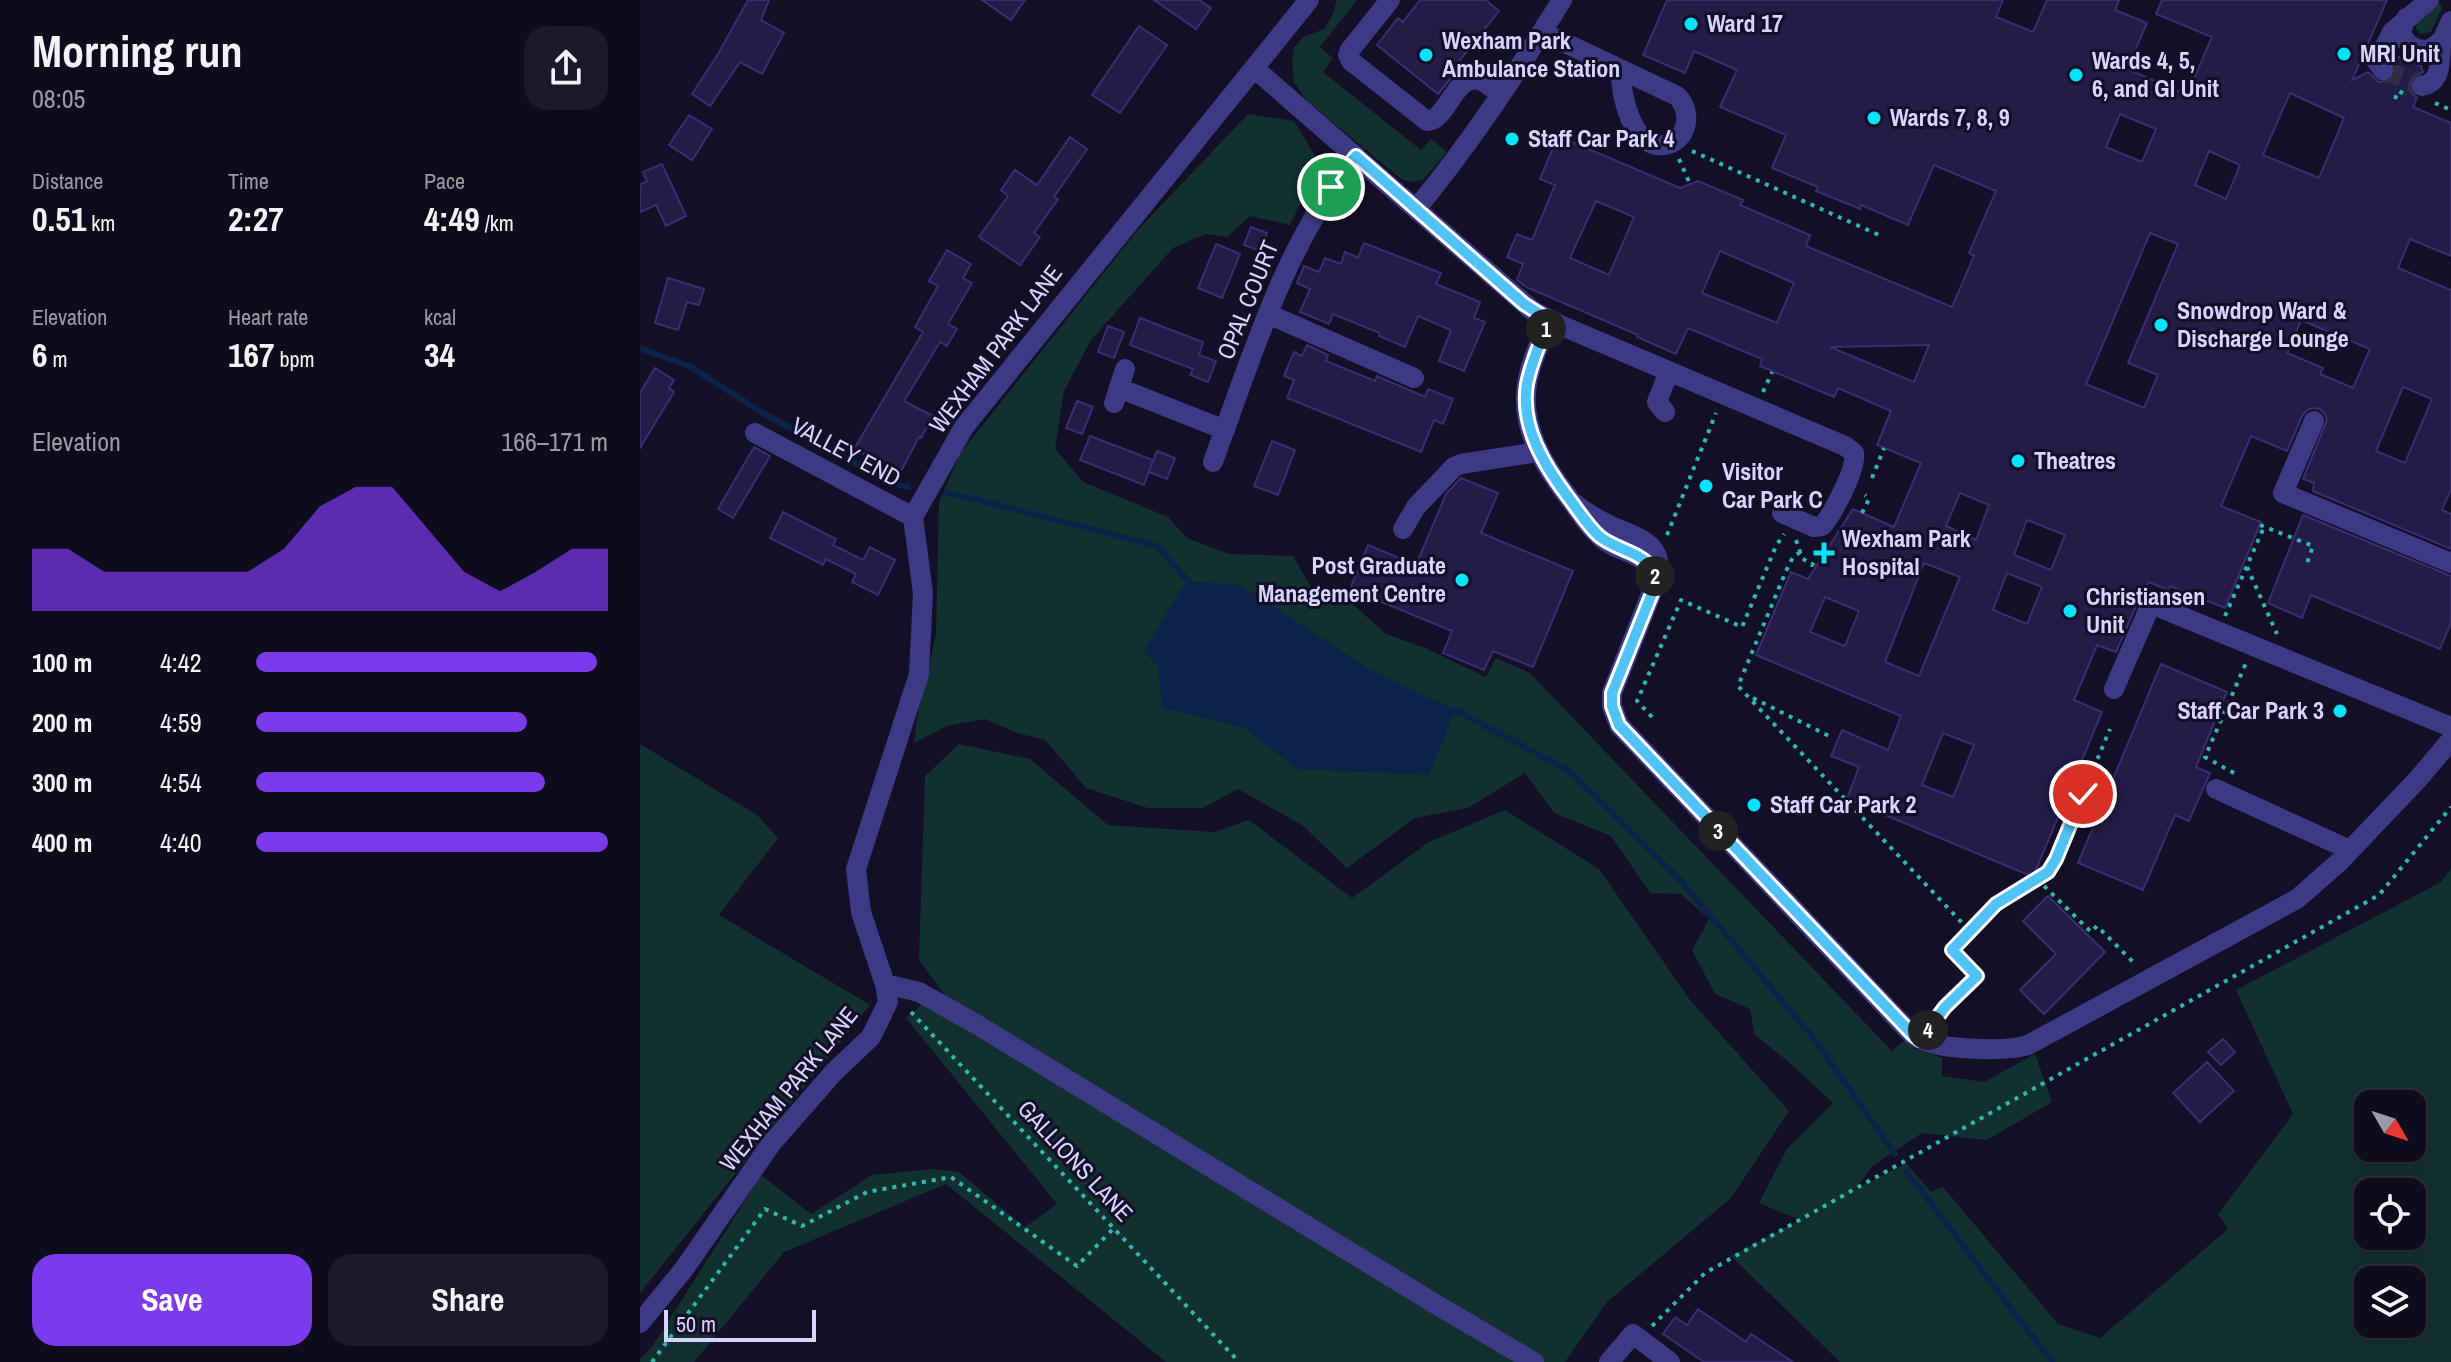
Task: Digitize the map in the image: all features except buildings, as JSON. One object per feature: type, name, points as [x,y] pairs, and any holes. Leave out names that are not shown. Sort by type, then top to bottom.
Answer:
[{"type":"street","name":"WEXHAM PARK LANE","points":[[640,1323],[684,1269],[771,1144],[834,1072],[871,1037],[888,1002],[861,912],[856,869],[919,674],[923,593],[913,517],[964,427],[1309,0]]},
{"type":"street","points":[[1390,0],[1350,50],[1348,57],[1351,61],[1427,121],[1435,118],[1468,82],[1482,81],[1500,95]]},
{"type":"street","points":[[1416,209],[1448,170],[1562,0]]},
{"type":"street","points":[[2383,70],[2377,65],[2378,60],[2392,32],[2429,0]]},
{"type":"street","points":[[2406,18],[2401,32],[2409,45],[2417,49],[2429,50],[2447,31]]},
{"type":"street","points":[[2428,94],[2430,84],[2437,75],[2447,31]]},
{"type":"street","points":[[1542,32],[1621,70],[1682,100],[1687,123],[1679,137],[1667,145],[1655,145],[1637,130],[1623,99],[1621,70]]},
{"type":"street","points":[[1254,68],[1524,304],[1549,320],[1845,446],[1854,453],[1854,466],[1822,526],[1787,524]]},
{"type":"street","name":"OPAL COURT","points":[[1213,462],[1268,314],[1300,240],[1331,187],[1356,156]]},
{"type":"street","points":[[1268,314],[1414,378]]},
{"type":"street","points":[[1549,320],[1526,387],[1530,425],[1538,452],[1599,536],[1643,560],[1651,567],[1655,584],[1612,693],[1612,706],[1619,725],[1920,1040],[1941,1046],[2017,1049],[2028,1045],[2297,899],[2350,850],[2451,740]]},
{"type":"street","points":[[1665,412],[1658,406],[1657,399],[1669,371]]},
{"type":"street","points":[[1119,387],[1225,430]]},
{"type":"street","points":[[2314,421],[2283,493],[2451,563]]},
{"type":"street","name":"VALLEY END","points":[[755,433],[913,517]]},
{"type":"street","points":[[1403,529],[1416,507],[1454,467],[1538,452]]},
{"type":"street","points":[[2114,689],[2151,604],[2451,727]]},
{"type":"street","points":[[2216,789],[2350,850]]},
{"type":"street","points":[[885,984],[919,992],[976,1024],[1534,1362]]},
{"type":"street","points":[[1609,1362],[1633,1334],[1670,1362]]},
{"type":"path","points":[[2428,94],[2451,110]]},
{"type":"path","points":[[1672,142],[1690,184]]},
{"type":"path","points":[[1672,142],[1879,235]]},
{"type":"path","points":[[1751,389],[1762,393],[1772,372]]},
{"type":"path","points":[[1667,543],[1665,540],[1723,394]]},
{"type":"path","points":[[1853,502],[1865,495],[1884,448]]},
{"type":"path","points":[[1862,513],[1869,499],[1865,495]]},
{"type":"path","points":[[1787,524],[1802,558],[1812,565],[1829,540]]},
{"type":"path","points":[[1652,717],[1637,701],[1681,600],[1742,627],[1787,524]]},
{"type":"path","points":[[2218,632],[2262,526],[2313,546],[2306,566]]},
{"type":"path","points":[[1800,552],[1793,557],[1786,571],[1738,686],[1963,923],[1963,938]]},
{"type":"path","points":[[2247,567],[2280,641],[2274,655]]},
{"type":"path","points":[[2236,798],[2241,781],[2239,776],[2205,757],[2253,646]]},
{"type":"path","points":[[1747,695],[1831,737]]},
{"type":"path","points":[[1920,1040],[1945,1007],[1977,976],[1952,950],[1996,904],[2048,872],[2056,859],[2110,729]]},
{"type":"path","points":[[1639,1339],[1705,1273],[2379,895],[2451,807]]},
{"type":"path","points":[[2037,879],[2091,932],[2097,926],[2151,978]]},
{"type":"path","name":"GALLIONS LANE","points":[[885,984],[1239,1362]]},
{"type":"path","points":[[652,1362],[765,1209],[802,1226],[867,1192],[951,1177],[1077,1266],[1113,1229]]},
{"type":"green space","points":[[1337,0],[1357,0],[1320,47],[1333,58],[1323,72],[1421,150],[1431,139],[1447,152],[1423,180],[1410,182],[1401,179],[1306,100],[1294,82],[1294,48],[1303,37],[1324,29]]},
{"type":"green space","points":[[2438,3],[2442,8],[2431,32],[2421,34],[2416,29],[2417,23]]},
{"type":"green space","points":[[1248,114],[1294,121],[1320,164],[1290,225],[1250,216],[1227,237],[1206,234],[1173,248],[1091,340],[1064,391],[1055,449],[1083,482],[1168,517],[1187,538],[1229,554],[1293,556],[1312,589],[1349,601],[1386,634],[1425,648],[1486,677],[1496,658],[1530,673],[1892,1051],[1905,1040],[1913,1048],[1942,1058],[1942,1076],[1984,1082],[2035,1054],[2052,1102],[1987,1140],[1922,1133],[1871,1167],[1855,1190],[1906,1163],[1931,1192],[1943,1187],[2058,1324],[2100,1338],[2228,1229],[2218,1214],[2293,1114],[2236,990],[2441,882],[2451,868],[2451,1362],[1840,1362],[1731,1256],[1800,1220],[1759,1203],[1787,1149],[1833,1103],[1755,1035],[1750,1009],[1715,994],[1692,950],[1709,919],[1681,894],[1650,893],[1611,836],[1554,813],[1525,773],[1468,808],[1415,818],[1347,868],[1302,825],[1238,789],[1203,808],[1148,808],[1086,788],[1045,740],[1017,733],[985,719],[947,726],[914,743],[936,635],[939,502],[961,452],[1137,231]]},
{"type":"green space","points":[[640,744],[757,815],[778,838],[719,915],[870,1005],[640,1293]]},
{"type":"green space","points":[[959,744],[1030,759],[1108,825],[1214,832],[1249,820],[1352,898],[1429,842],[1505,810],[1599,869],[1690,1000],[1789,1111],[1731,1198],[1607,1302],[1565,1362],[1166,1362],[946,1184],[784,1252],[694,1362],[640,1362],[761,1175],[811,1214],[872,1175],[933,1169],[959,1172],[1025,1227],[1057,1204],[906,1018],[923,1003],[971,1031],[919,960],[925,776]]},
{"type":"water","points":[[1186,581],[1240,585],[1371,670],[1455,710],[1429,775],[1297,769],[1243,727],[1162,708],[1158,667],[1144,651]]},
{"type":"waterway","points":[[640,348],[691,367],[761,412],[892,483],[908,487]]},
{"type":"waterway","points":[[946,493],[1157,546],[1192,585]]},
{"type":"waterway","points":[[1448,710],[1455,710],[1568,770],[1681,881],[1812,1036],[1895,1154]]},
{"type":"waterway","points":[[1907,1172],[2052,1362]]},
{"type":"tunnel","points":[[2383,70],[2422,86]]},
{"type":"place","name":"Ward 17","points":[[1691,24]]},
{"type":"place","name":"MRI Unit","points":[[2344,54]]},
{"type":"place","name":"Wexham Park Ambulance Station","points":[[1426,55]]},
{"type":"place","name":"Wards 4, 5, 6, and GI Unit","points":[[2076,75]]},
{"type":"place","name":"Wards 7, 8, 9","points":[[1874,118]]},
{"type":"place","name":"Staff Car Park 4","points":[[1512,139]]},
{"type":"place","name":"Snowdrop Ward & Discharge Lounge","points":[[2161,325]]},
{"type":"place","name":"Theatres","points":[[2018,461]]},
{"type":"place","name":"Visitor Car Park C","points":[[1706,486]]},
{"type":"place","name":"Wexham Park Hospital","points":[[1824,553]]},
{"type":"place","name":"Post Graduate Management Centre","points":[[1462,580]]},
{"type":"place","name":"Christiansen Unit","points":[[2070,611]]},
{"type":"place","name":"Staff Car Park 3","points":[[2340,711]]},
{"type":"place","name":"Staff Car Park 2","points":[[1754,805]]},
{"type":"route","points":[[1331,187],[1356,156],[1524,304],[1549,320],[1526,387],[1530,425],[1538,452],[1595,532],[1612,545],[1643,560],[1654,572],[1653,591],[1612,693],[1612,706],[1619,725],[1920,1040],[1945,1007],[1977,976],[1952,950],[1996,904],[2048,872],[2083,794]]}]
